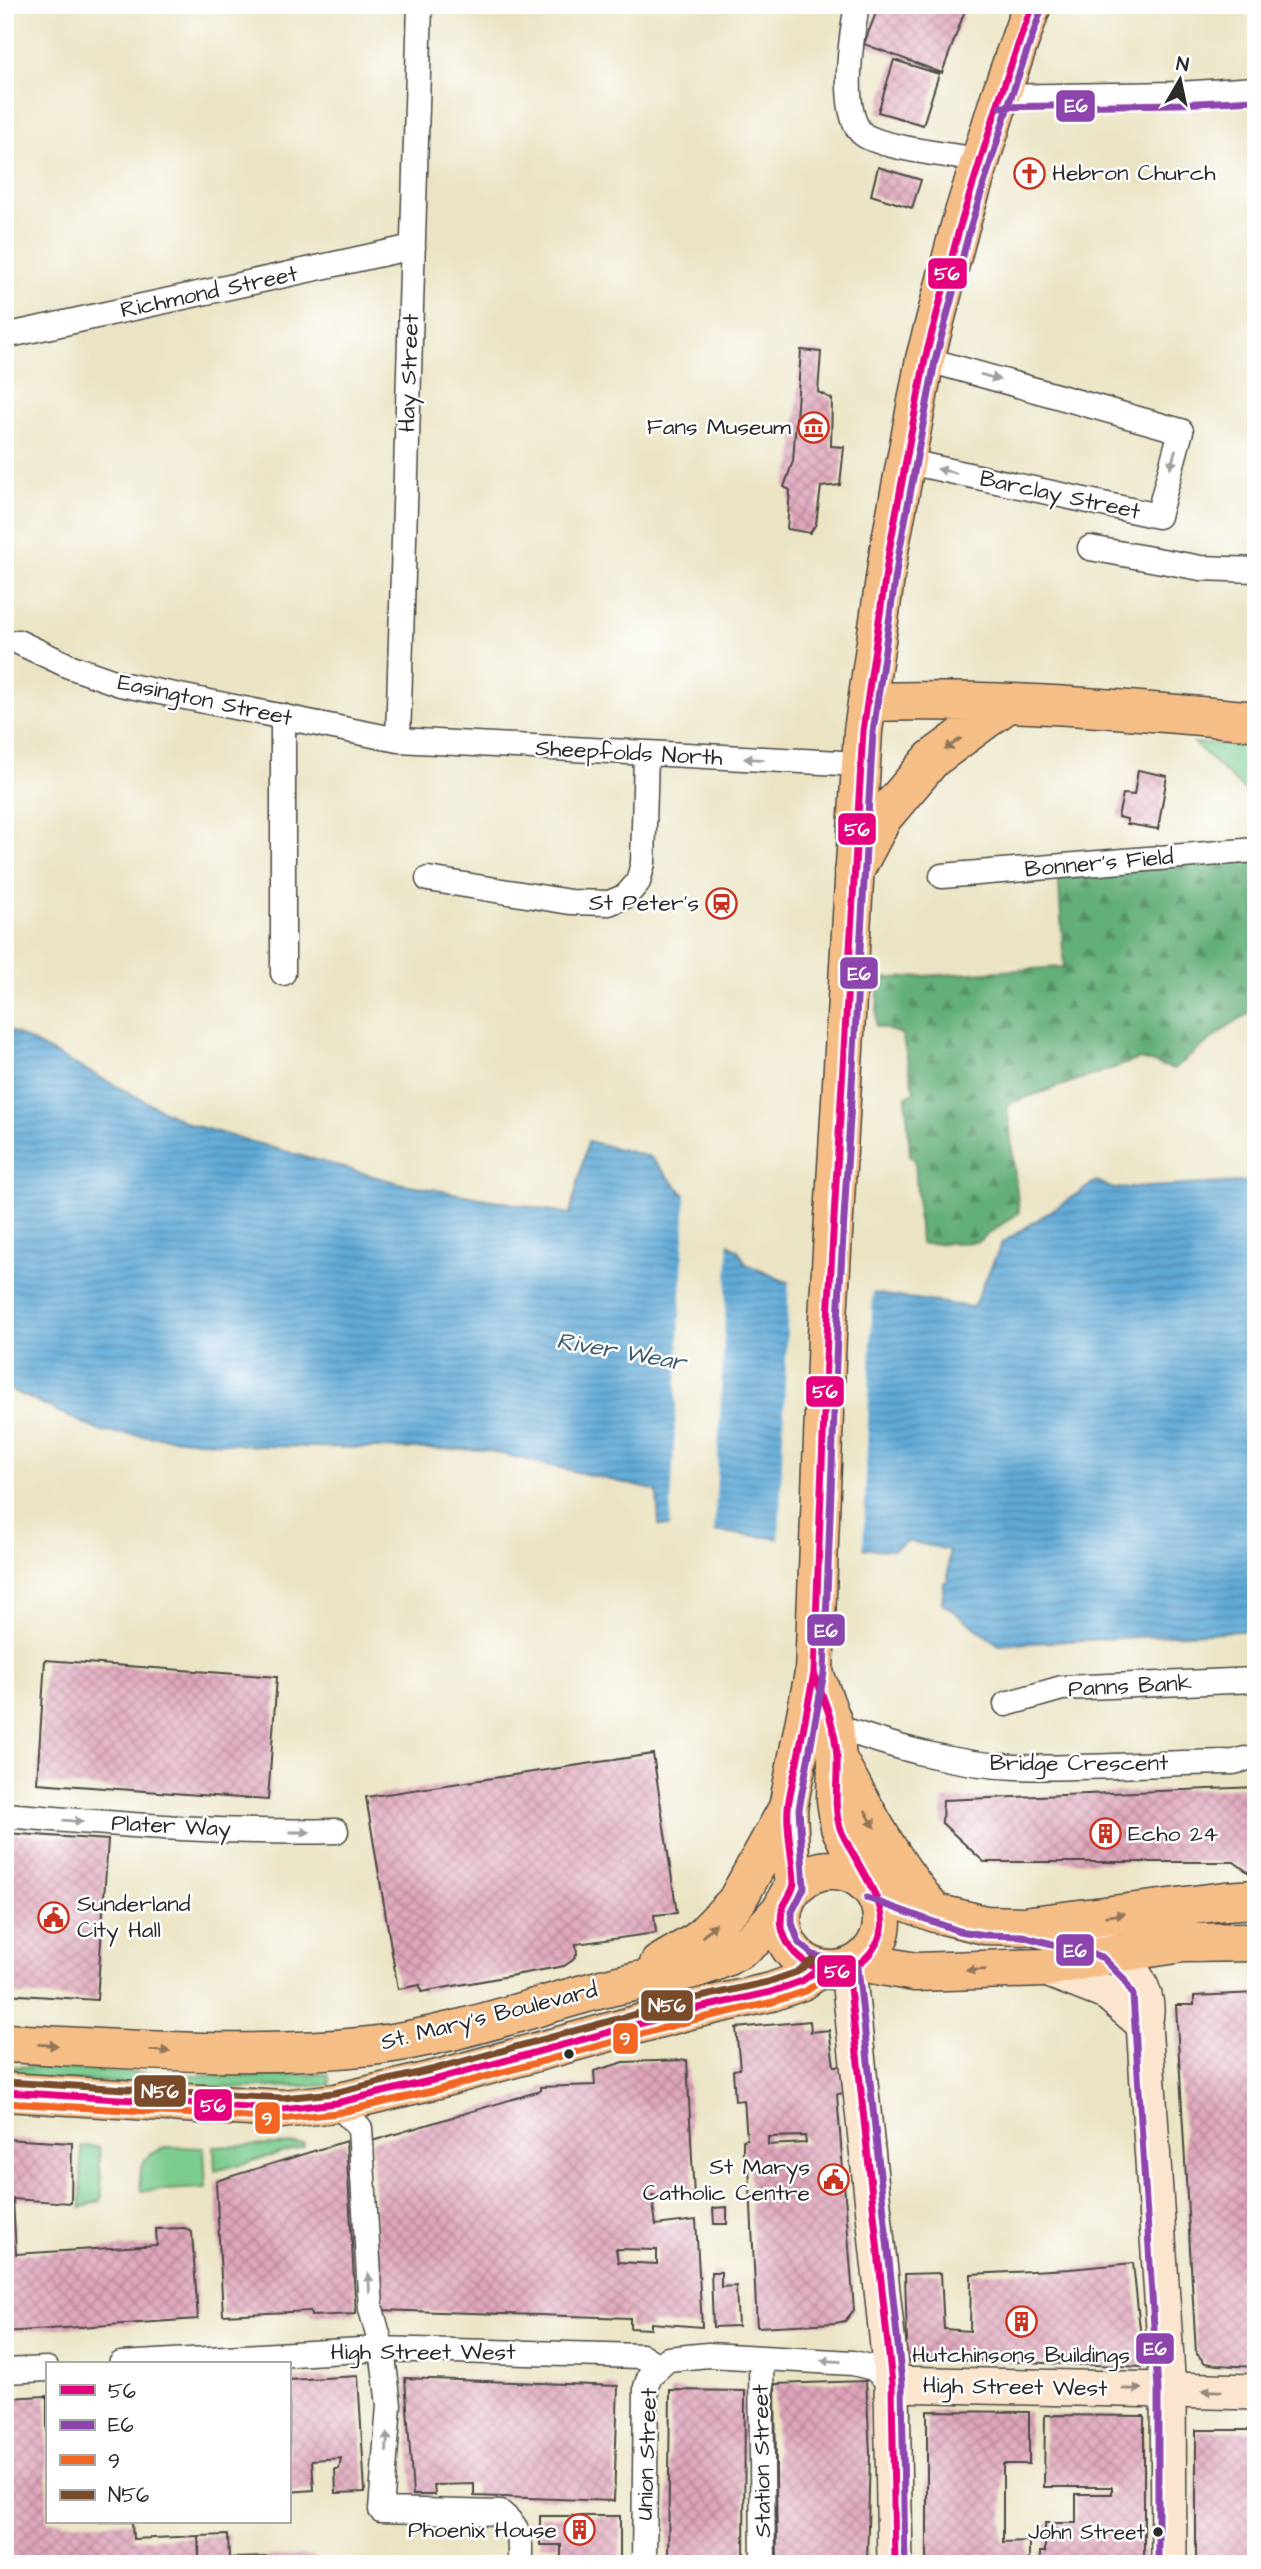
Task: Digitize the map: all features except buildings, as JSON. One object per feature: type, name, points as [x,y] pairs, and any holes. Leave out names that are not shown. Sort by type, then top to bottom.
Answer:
[{"type":"main road","points":[[1032,5],[960,226],[925,359],[904,461],[868,702],[860,764],[839,1114],[814,1657],[788,1808],[788,1898],[781,1924],[790,1949],[808,1965],[915,1972],[1045,1968],[1116,1953],[1183,1943],[1256,1942]]},
{"type":"main road","points":[[868,702],[933,700],[1084,706],[1256,721]]},
{"type":"main road","points":[[854,872],[883,817],[932,759],[1008,703]]},
{"type":"main road","points":[[814,1657],[836,1743],[885,1847],[916,1892],[935,1913]]},
{"type":"main road","points":[[836,1743],[836,1800],[840,1827],[880,1904],[883,1918],[882,1930],[873,1950],[842,1967]]},
{"type":"main road","points":[[632,1980],[698,1941],[736,1902],[788,1808]]},
{"type":"main road","points":[[788,1898],[807,1876],[823,1870],[834,1870],[856,1876],[869,1886],[935,1913],[985,1925],[1023,1926],[1256,1899]]},
{"type":"main road","name":"St. Mary's Boulevard","points":[[5,2043],[258,2054],[372,2046],[432,2035],[632,1980],[676,1973],[723,1958],[749,1942],[788,1898]]},
{"type":"main road","name":"St. Mary's Boulevard","points":[[5,2092],[282,2109],[336,2103],[438,2079],[690,2010],[771,1992],[842,1967]]},
{"type":"street","name":"Hay Street","points":[[398,740],[419,5]]},
{"type":"street","points":[[857,5],[848,102],[855,123],[863,135],[881,142],[980,160]]},
{"type":"street","points":[[1000,97],[1180,94],[1256,89]]},
{"type":"street","name":"Richmond Street","points":[[5,337],[413,247]]},
{"type":"street","name":"Barclay Street","points":[[904,461],[1158,516],[1181,431],[925,359]]},
{"type":"street","points":[[1090,548],[1201,568],[1256,570]]},
{"type":"street","name":"Easington Street","points":[[18,642],[69,666],[120,684],[398,740]]},
{"type":"street","points":[[283,716],[283,973]]},
{"type":"street","name":"Sheepfolds North","points":[[398,740],[860,764]]},
{"type":"street","points":[[428,879],[570,902],[609,903],[626,896],[638,882],[643,863],[646,754]]},
{"type":"street","name":"Bonner's Field","points":[[942,876],[1256,850]]},
{"type":"street","name":"Panns Bank","points":[[1006,1704],[1062,1688],[1256,1680]]},
{"type":"street","name":"Bridge Crescent","points":[[836,1743],[1013,1767],[1123,1767],[1234,1762],[1252,1756]]},
{"type":"street","name":"Plater Way","points":[[5,1815],[283,1832],[337,1831]]},
{"type":"street","points":[[1023,1926],[1107,1947],[1116,1953],[1141,1985],[1147,2011],[1144,2024],[1168,2390],[1169,2564]]},
{"type":"street","points":[[842,1967],[892,2385],[895,2564]]},
{"type":"street","points":[[1045,1968],[1108,1993],[1144,2024]]},
{"type":"street","points":[[336,2103],[360,2128],[371,2309],[383,2349],[389,2405],[381,2510],[501,2513],[516,2526],[520,2536],[520,2564]]},
{"type":"street","name":"High Street West","points":[[156,2362],[383,2349],[650,2361],[708,2355],[853,2362],[873,2368],[892,2385],[1256,2392]]},
{"type":"street","name":"Station Street","points":[[761,2358],[763,2564]]},
{"type":"street","name":"Union Street","points":[[644,2564],[646,2387],[650,2375],[650,2361]]},
{"type":"street","points":[[5,2371],[46,2369]]},
{"type":"green space","points":[[1194,743],[1256,746],[1256,801]]},
{"type":"green space","points":[[1256,850],[1256,1010],[1231,1024],[1174,1069],[1140,1059],[1007,1104],[1019,1212],[977,1242],[920,1244],[915,1159],[910,1155],[906,1097],[914,1091],[902,1034],[876,1026],[879,979],[1064,967],[1058,867]]},
{"type":"green space","points":[[5,2066],[232,2077],[328,2074],[330,2085],[240,2088],[5,2078]]},
{"type":"green space","points":[[304,2144],[304,2147],[215,2171],[214,2147]]},
{"type":"green space","points":[[81,2146],[99,2147],[102,2200],[81,2208]]},
{"type":"green space","points":[[164,2147],[204,2148],[206,2188],[141,2191],[142,2164]]},
{"type":"water","name":"River Wear","points":[[5,1028],[189,1124],[398,1183],[570,1214],[588,1141],[650,1157],[730,1245],[738,1250],[746,1264],[784,1281],[973,1307],[1002,1243],[1097,1181],[1113,1189],[1256,1181],[1256,1630],[999,1645],[942,1603],[944,1582],[948,1581],[949,1550],[908,1541],[893,1550],[871,1549],[659,1525],[657,1491],[485,1450],[259,1446],[102,1432],[5,1387]]},
{"type":"pier","points":[[686,1192],[729,1238],[714,1535],[670,1530]]},
{"type":"pier","points":[[789,1278],[873,1288],[863,1551],[779,1542]]},
{"type":"transit line","name":"56","points":[[814,1673],[827,1335],[863,731],[889,551],[925,359],[960,226],[1032,5]]},
{"type":"transit line","name":"E6","points":[[905,2564],[902,2383],[858,1967],[851,1959],[834,1960],[813,1955],[799,1943],[792,1923],[792,1912],[804,1888],[799,1809],[824,1673],[837,1336],[873,732],[899,553],[935,361],[970,229],[1042,8]]},
{"type":"transit line","name":"E6","points":[[1000,107],[1256,100]]},
{"type":"transit line","name":"56","points":[[814,1673],[835,1737],[836,1794],[840,1828],[874,1893],[882,1918],[880,1935],[870,1953],[856,1965],[837,1971],[811,1966],[800,1958],[791,1949],[781,1924],[782,1911],[794,1882],[788,1827],[789,1803],[814,1673]]},
{"type":"transit line","name":"E6","points":[[867,1898],[959,1931],[1022,1936],[1102,1957],[1123,1978],[1133,1995],[1158,2390],[1158,2564]]},
{"type":"transit line","name":"N56","points":[[6,2082],[282,2098],[334,2093],[435,2069],[687,2000],[768,1982],[797,1972],[813,1960]]},
{"type":"transit line","name":"56","points":[[5,2092],[282,2109],[336,2103],[438,2079],[690,2010],[771,1992],[802,1981],[819,1969]]},
{"type":"transit line","name":"56","points":[[848,1969],[892,2384],[895,2564]]},
{"type":"transit line","name":"9","points":[[5,2103],[281,2119],[337,2113],[441,2089],[693,2020],[773,2002],[806,1991],[825,1978]]},
{"type":"place","name":"Hebron Church","points":[[1029,173]]},
{"type":"place","name":"Fans Museum","points":[[814,427]]},
{"type":"place","name":"St Peter's","points":[[722,903]]},
{"type":"place","name":"Echo 24","points":[[1105,1834]]},
{"type":"place","name":"Sunderland City Hall","points":[[54,1917]]},
{"type":"place","name":"St Marys Catholic Centre","points":[[833,2180]]},
{"type":"place","name":"Hutchinsons Buildings","points":[[1021,2321]]},
{"type":"place","name":"Phoenix House","points":[[580,2530]]},
{"type":"place","name":"John Street","points":[[1158,2532]]}]
